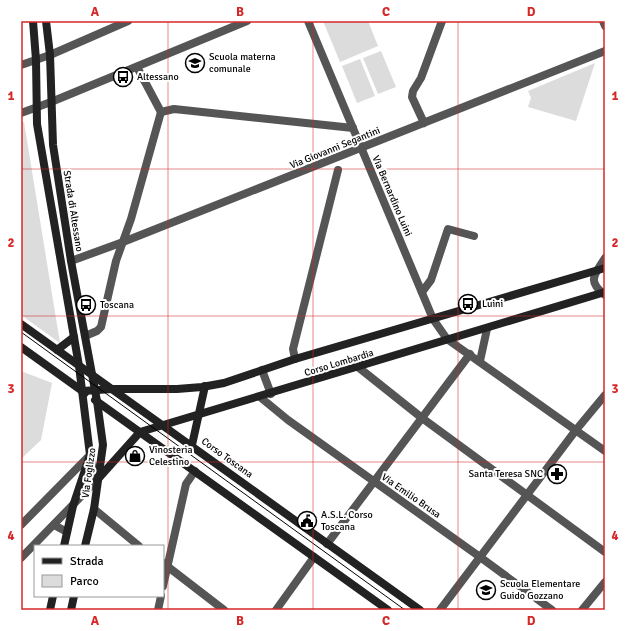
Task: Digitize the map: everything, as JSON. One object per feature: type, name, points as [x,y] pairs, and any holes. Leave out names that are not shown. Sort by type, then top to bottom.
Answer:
[{"type":"street","name":"Strada di Altessano","points":[[33,21],[36,60],[37,124],[83,391]]},
{"type":"street","name":"Strada di Altessano","points":[[46,21],[50,55],[53,145],[71,261],[97,401]]},
{"type":"street","points":[[21,65],[50,55],[128,21]]},
{"type":"street","points":[[21,113],[247,21]]},
{"type":"street","name":"Via Bernardino Luini","points":[[308,21],[433,319],[447,339],[605,451]]},
{"type":"street","points":[[424,123],[412,97],[413,91],[421,78],[442,21]]},
{"type":"street","points":[[603,21],[605,26]]},
{"type":"street","name":"Via Giovanni Segantini","points":[[71,261],[123,242],[605,51]]},
{"type":"street","points":[[85,336],[97,331],[101,327],[116,261],[131,219],[161,112],[137,67]]},
{"type":"street","points":[[161,112],[174,109],[353,128]]},
{"type":"street","name":"Corso Lombardia","points":[[295,359],[293,349],[338,170]]},
{"type":"street","points":[[422,292],[431,280],[448,229],[474,236]]},
{"type":"street","points":[[604,293],[594,286],[593,281],[601,269],[605,258]]},
{"type":"street","name":"Corso Lombardia","points":[[83,391],[112,389],[177,389],[224,383],[295,359],[601,269]]},
{"type":"street","name":"Corso Lombardia","points":[[140,432],[604,293]]},
{"type":"street","name":"Corso Toscana","points":[[21,324],[92,376],[192,445],[420,610]]},
{"type":"street","points":[[480,361],[487,329]]},
{"type":"street","points":[[57,350],[74,338]]},
{"type":"street","points":[[21,347],[388,610]]},
{"type":"street","points":[[327,544],[470,354]]},
{"type":"street","points":[[358,367],[422,418],[605,552]]},
{"type":"street","points":[[262,370],[271,394]]},
{"type":"street","points":[[192,445],[205,386]]},
{"type":"street","name":"Via Foglizzo","points":[[64,545],[73,506],[90,455],[83,391]]},
{"type":"street","points":[[440,610],[576,430],[605,395]]},
{"type":"street","name":"Via Emilio Brusa","points":[[260,397],[288,420],[552,610]]},
{"type":"street","name":"Via Foglizzo","points":[[85,545],[94,509],[103,445],[97,401]]},
{"type":"street","points":[[21,558],[73,506],[140,432]]},
{"type":"street","points":[[21,525],[90,455],[97,480]]},
{"type":"street","points":[[164,576],[165,565],[186,484],[195,471]]},
{"type":"street","points":[[94,509],[138,545]]},
{"type":"street","points":[[54,525],[67,532]]},
{"type":"street","points":[[276,610],[314,557]]},
{"type":"street","points":[[165,565],[224,610]]},
{"type":"street","points":[[582,610],[605,582]]},
{"type":"street","points":[[50,610],[53,597]]},
{"type":"street","points":[[71,610],[74,597]]},
{"type":"street","points":[[158,610],[161,597]]},
{"type":"green space","points":[[323,21],[368,21],[378,46],[340,62]]},
{"type":"green space","points":[[381,51],[396,87],[378,94],[363,58]]},
{"type":"green space","points":[[360,59],[375,96],[357,103],[342,66]]},
{"type":"green space","points":[[595,63],[576,121],[528,107],[531,98],[528,91]]},
{"type":"green space","points":[[24,122],[60,343],[21,315],[21,123]]},
{"type":"green space","points":[[21,371],[52,383],[41,440],[22,458]]},
{"type":"tram line","points":[[21,332],[405,610]]},
{"type":"place","name":"Scuola materna comunale","points":[[195,63]]},
{"type":"place","name":"Altessano","points":[[123,77]]},
{"type":"place","name":"Luini","points":[[468,304]]},
{"type":"place","name":"Toscana","points":[[86,305]]},
{"type":"place","name":"Vinosteria Celestino","points":[[135,456]]},
{"type":"place","name":"Santa Teresa SNC","points":[[557,474]]},
{"type":"place","name":"A.S.L. Corso Toscana","points":[[307,521]]},
{"type":"place","name":"Scuola Elementare Guido Gozzano","points":[[486,590]]}]
